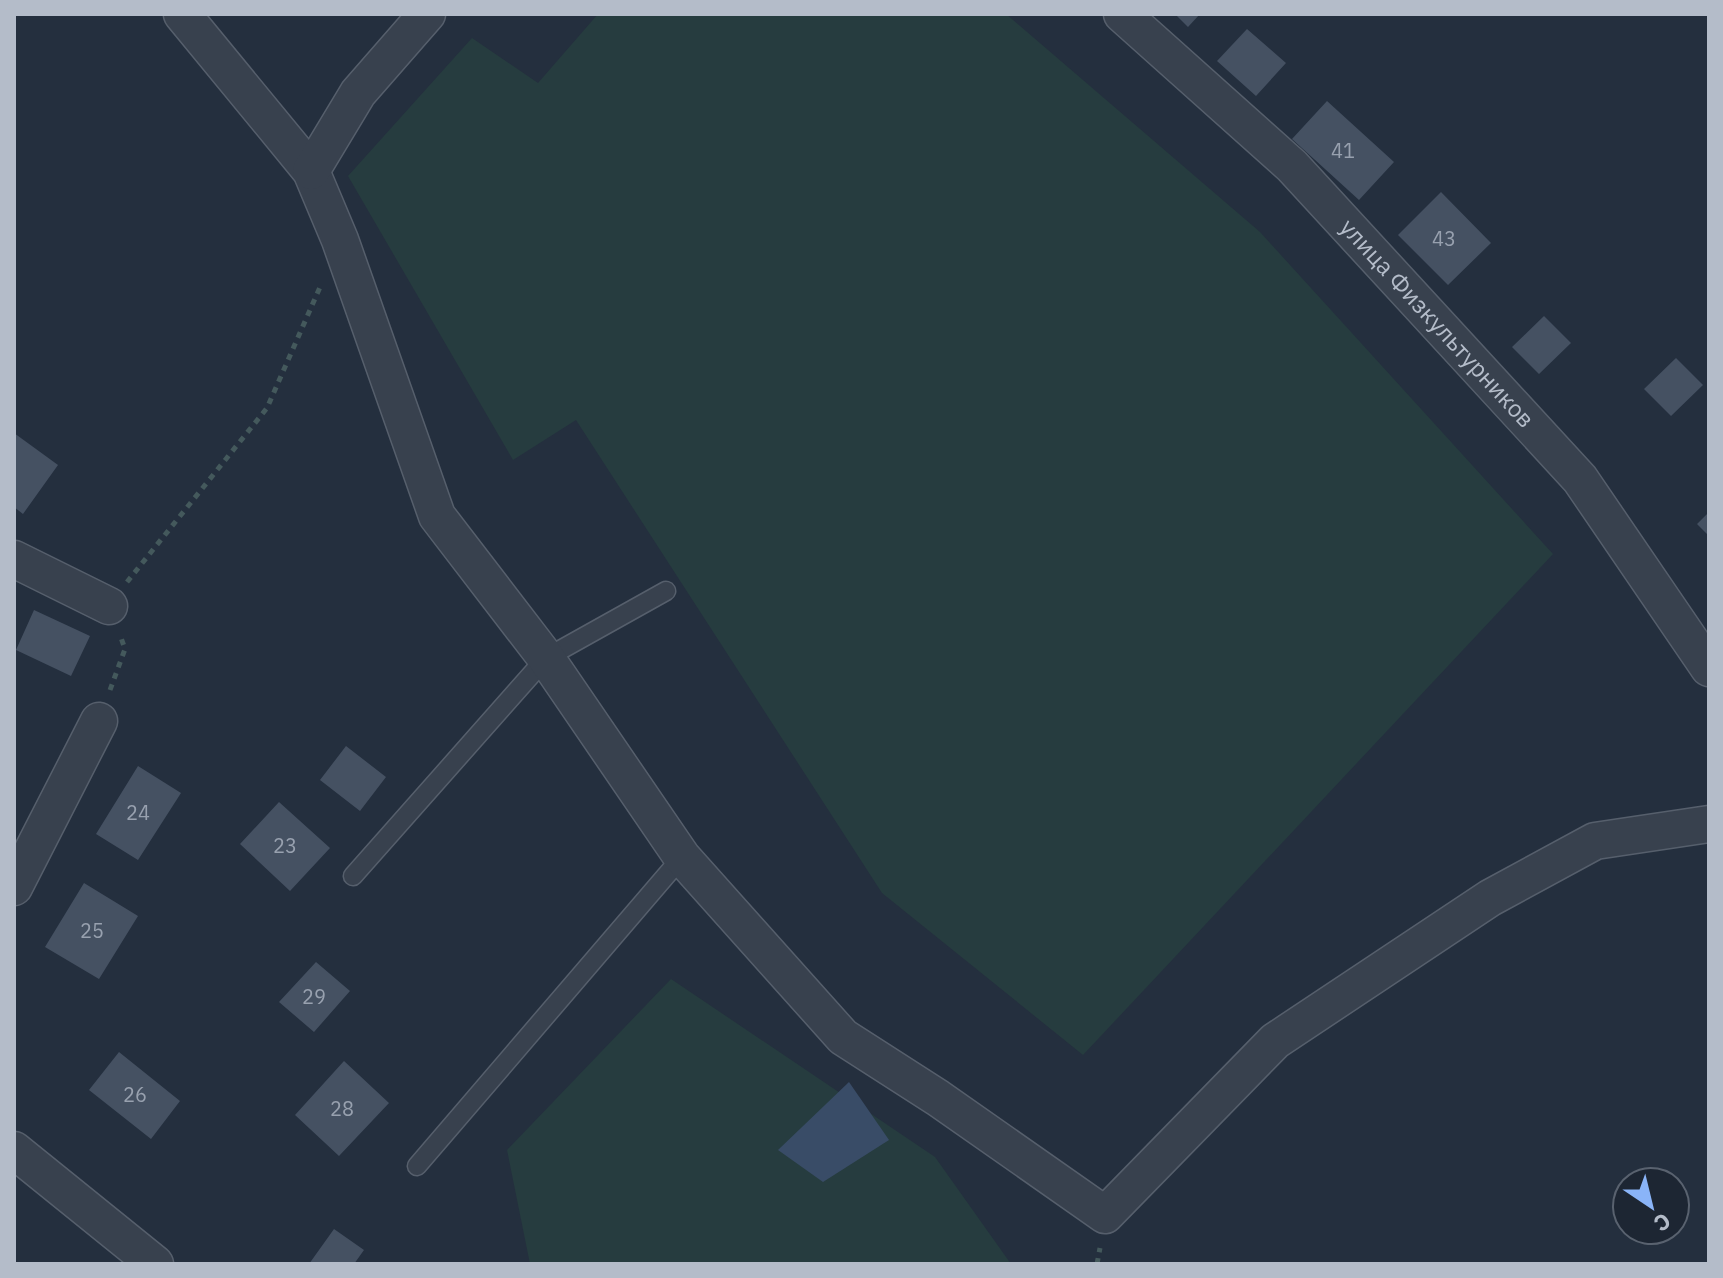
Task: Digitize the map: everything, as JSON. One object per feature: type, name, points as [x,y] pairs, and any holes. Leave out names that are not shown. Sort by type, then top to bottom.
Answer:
[{"type":"street","points":[[182,14],[311,171],[340,240],[437,516],[546,658],[682,857],[843,1037],[938,1098],[1105,1215],[1275,1041],[1490,898],[1595,841],[1709,824]]},
{"type":"street","points":[[311,171],[358,93],[427,14]]},
{"type":"street","name":"улица Физкультурников","points":[[1122,14],[1292,166],[1580,479],[1709,668]]},
{"type":"street","points":[[14,559],[108,606]]},
{"type":"street","points":[[14,887],[98,722]]},
{"type":"street","points":[[14,1150],[155,1264]]},
{"type":"lane","points":[[353,876],[546,658],[666,591]]},
{"type":"lane","points":[[417,1166],[682,857]]},
{"type":"path","points":[[98,722],[125,649],[108,606],[267,408],[340,240]]},
{"type":"green space","points":[[598,14],[1006,14],[1260,232],[1553,554],[1083,1055],[882,893],[576,420],[513,460],[348,176],[472,38],[538,83]]},
{"type":"green space","points":[[671,979],[935,1157],[1011,1264],[530,1264],[507,1150]]},
{"type":"water","points":[[849,1082],[889,1140],[823,1182],[778,1150]]},
{"type":"building","points":[[1175,14],[1200,14],[1188,27]]},
{"type":"building","points":[[1247,29],[1286,63],[1256,96],[1217,61]]},
{"type":"building","points":[[1327,101],[1394,162],[1359,200],[1292,139]]},
{"type":"building","points":[[1441,192],[1491,243],[1448,285],[1398,235]]},
{"type":"building","points":[[1544,316],[1571,343],[1539,374],[1512,347]]},
{"type":"building","points":[[1676,358],[1703,385],[1671,416],[1644,389]]},
{"type":"building","points":[[14,433],[58,465],[23,514],[14,507]]},
{"type":"building","points":[[1709,512],[1709,536],[1697,524]]},
{"type":"building","points":[[34,610],[90,636],[71,676],[16,650]]},
{"type":"building","points":[[346,746],[386,777],[360,811],[320,780]]},
{"type":"building","points":[[138,766],[181,793],[138,860],[96,834]]},
{"type":"building","points":[[279,802],[330,848],[290,891],[240,844]]},
{"type":"building","points":[[84,883],[138,916],[99,979],[45,947]]},
{"type":"building","points":[[316,962],[350,991],[314,1032],[279,1002]]},
{"type":"building","points":[[119,1052],[180,1101],[151,1139],[89,1090]]},
{"type":"building","points":[[344,1061],[389,1103],[339,1156],[295,1115]]},
{"type":"building","points":[[334,1229],[364,1250],[354,1264],[309,1264]]}]
